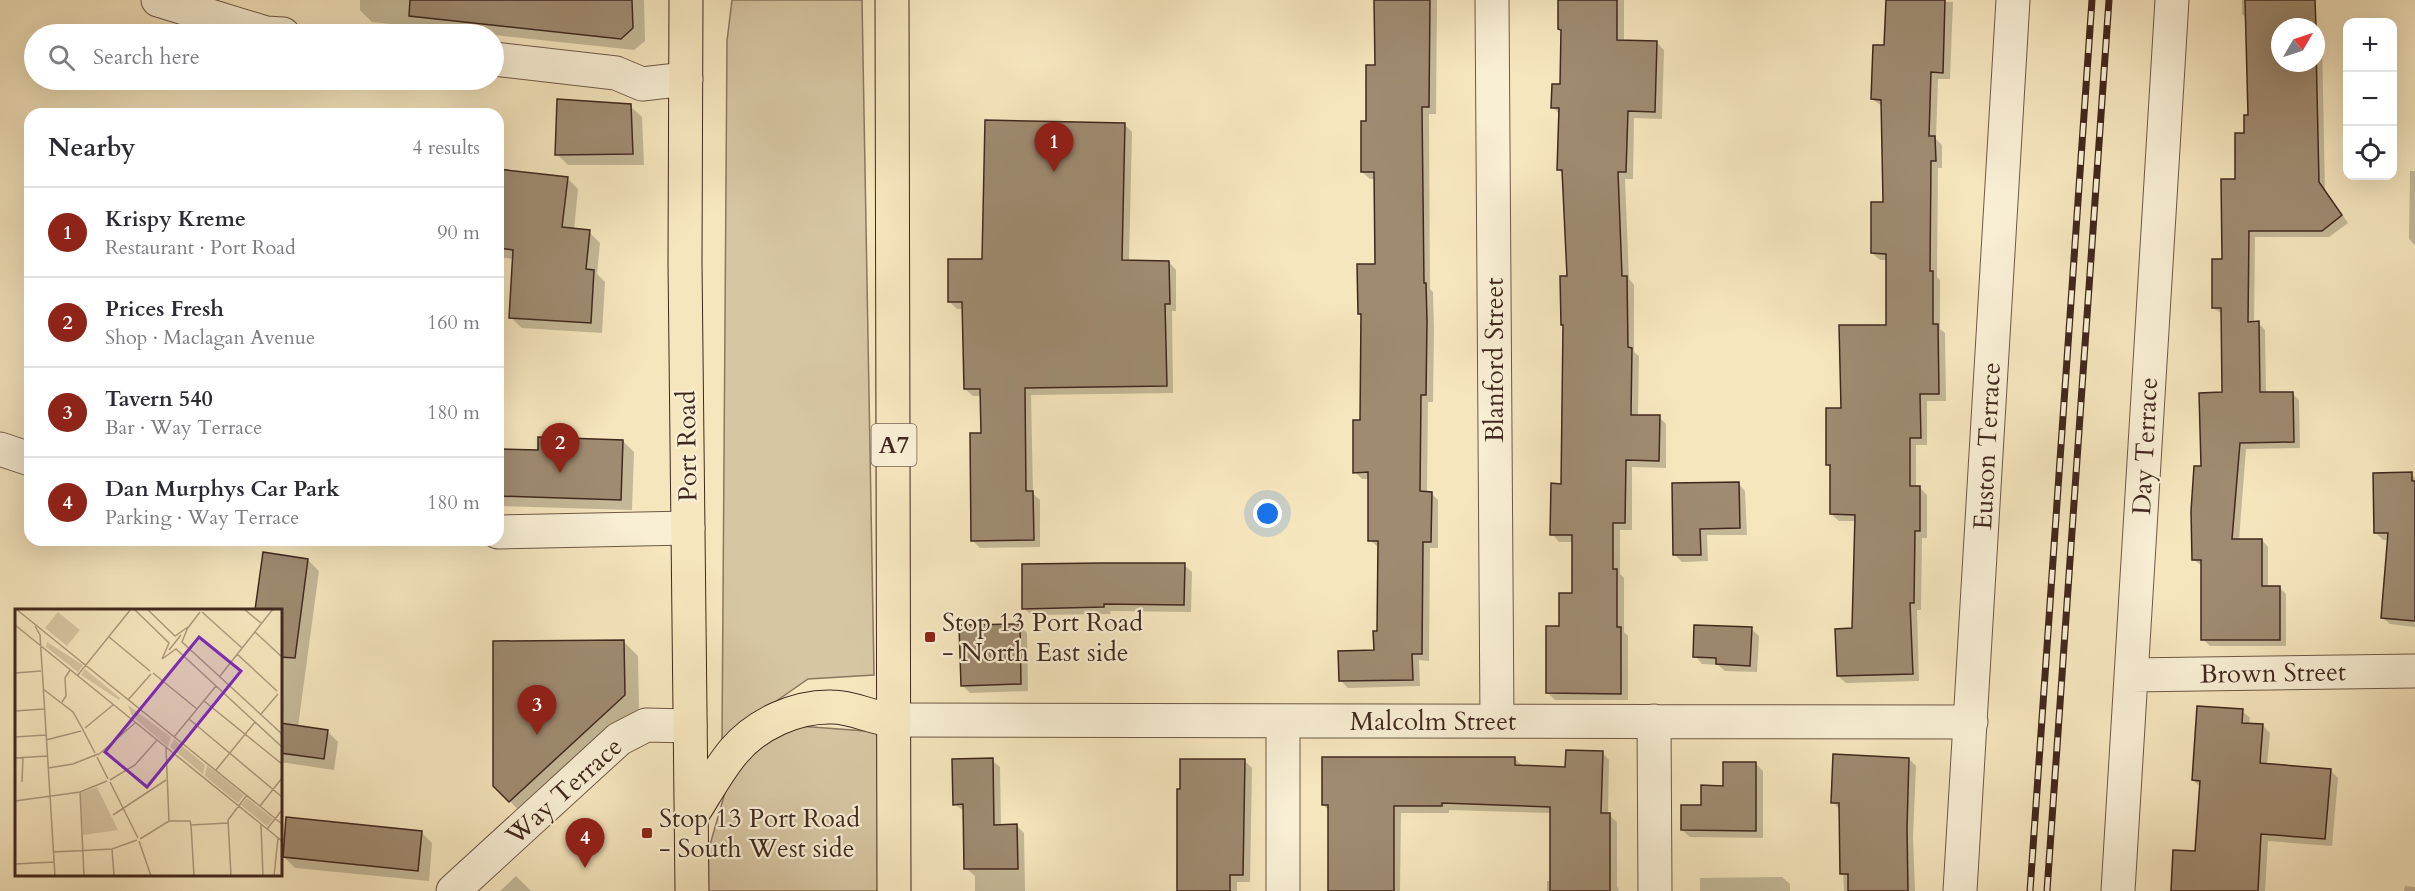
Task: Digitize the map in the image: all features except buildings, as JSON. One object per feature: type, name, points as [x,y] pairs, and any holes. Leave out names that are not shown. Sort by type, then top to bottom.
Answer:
[{"type":"highway","points":[[686,15],[708,0]]},
{"type":"highway","name":"A7","points":[[892,0],[894,891]]},
{"type":"highway","name":"Port Road","points":[[686,15],[685,263],[693,813],[692,891]]},
{"type":"highway","points":[[693,813],[734,751],[749,737],[785,715],[831,707],[855,709],[880,719],[894,720]]},
{"type":"street","points":[[158,0],[237,24]]},
{"type":"street","name":"Blanford Street","points":[[1491,0],[1497,721]]},
{"type":"street","name":"Euston Terrace","points":[[1960,891],[2013,0]]},
{"type":"street","name":"Day Terrace","points":[[2118,891],[2172,0]]},
{"type":"street","points":[[504,60],[616,73],[642,84],[686,79]]},
{"type":"street","points":[[0,449],[24,457]]},
{"type":"street","points":[[504,531],[688,528]]},
{"type":"street","name":"Brown Street","points":[[2131,675],[2415,671]]},
{"type":"street","name":"Malcolm Street","points":[[894,720],[1971,722]]},
{"type":"street","points":[[1283,720],[1283,891]]},
{"type":"street","points":[[1654,721],[1655,891]]},
{"type":"street","name":"Way Terrace","points":[[453,891],[620,739],[646,724],[690,726]]},
{"type":"shaded area","points":[[732,0],[862,0],[874,675],[808,679],[722,739],[727,41]]},
{"type":"shaded area","points":[[785,725],[879,732],[879,891],[707,891],[705,862],[733,765]]},
{"type":"railway","points":[[2030,891],[2092,0]]},
{"type":"railway","points":[[2047,891],[2109,0]]},
{"type":"place","name":"Krispy Kreme","points":[[1054,172]]},
{"type":"place","name":"Prices Fresh","points":[[560,473]]},
{"type":"place","name":"Stop 13 Port Road - North East side","points":[[930,637]]},
{"type":"place","name":"Tavern 540","points":[[537,735]]},
{"type":"place","name":"Stop 13 Port Road - South West side","points":[[647,833]]},
{"type":"place","name":"Dan Murphys Car Park","points":[[585,868]]}]
